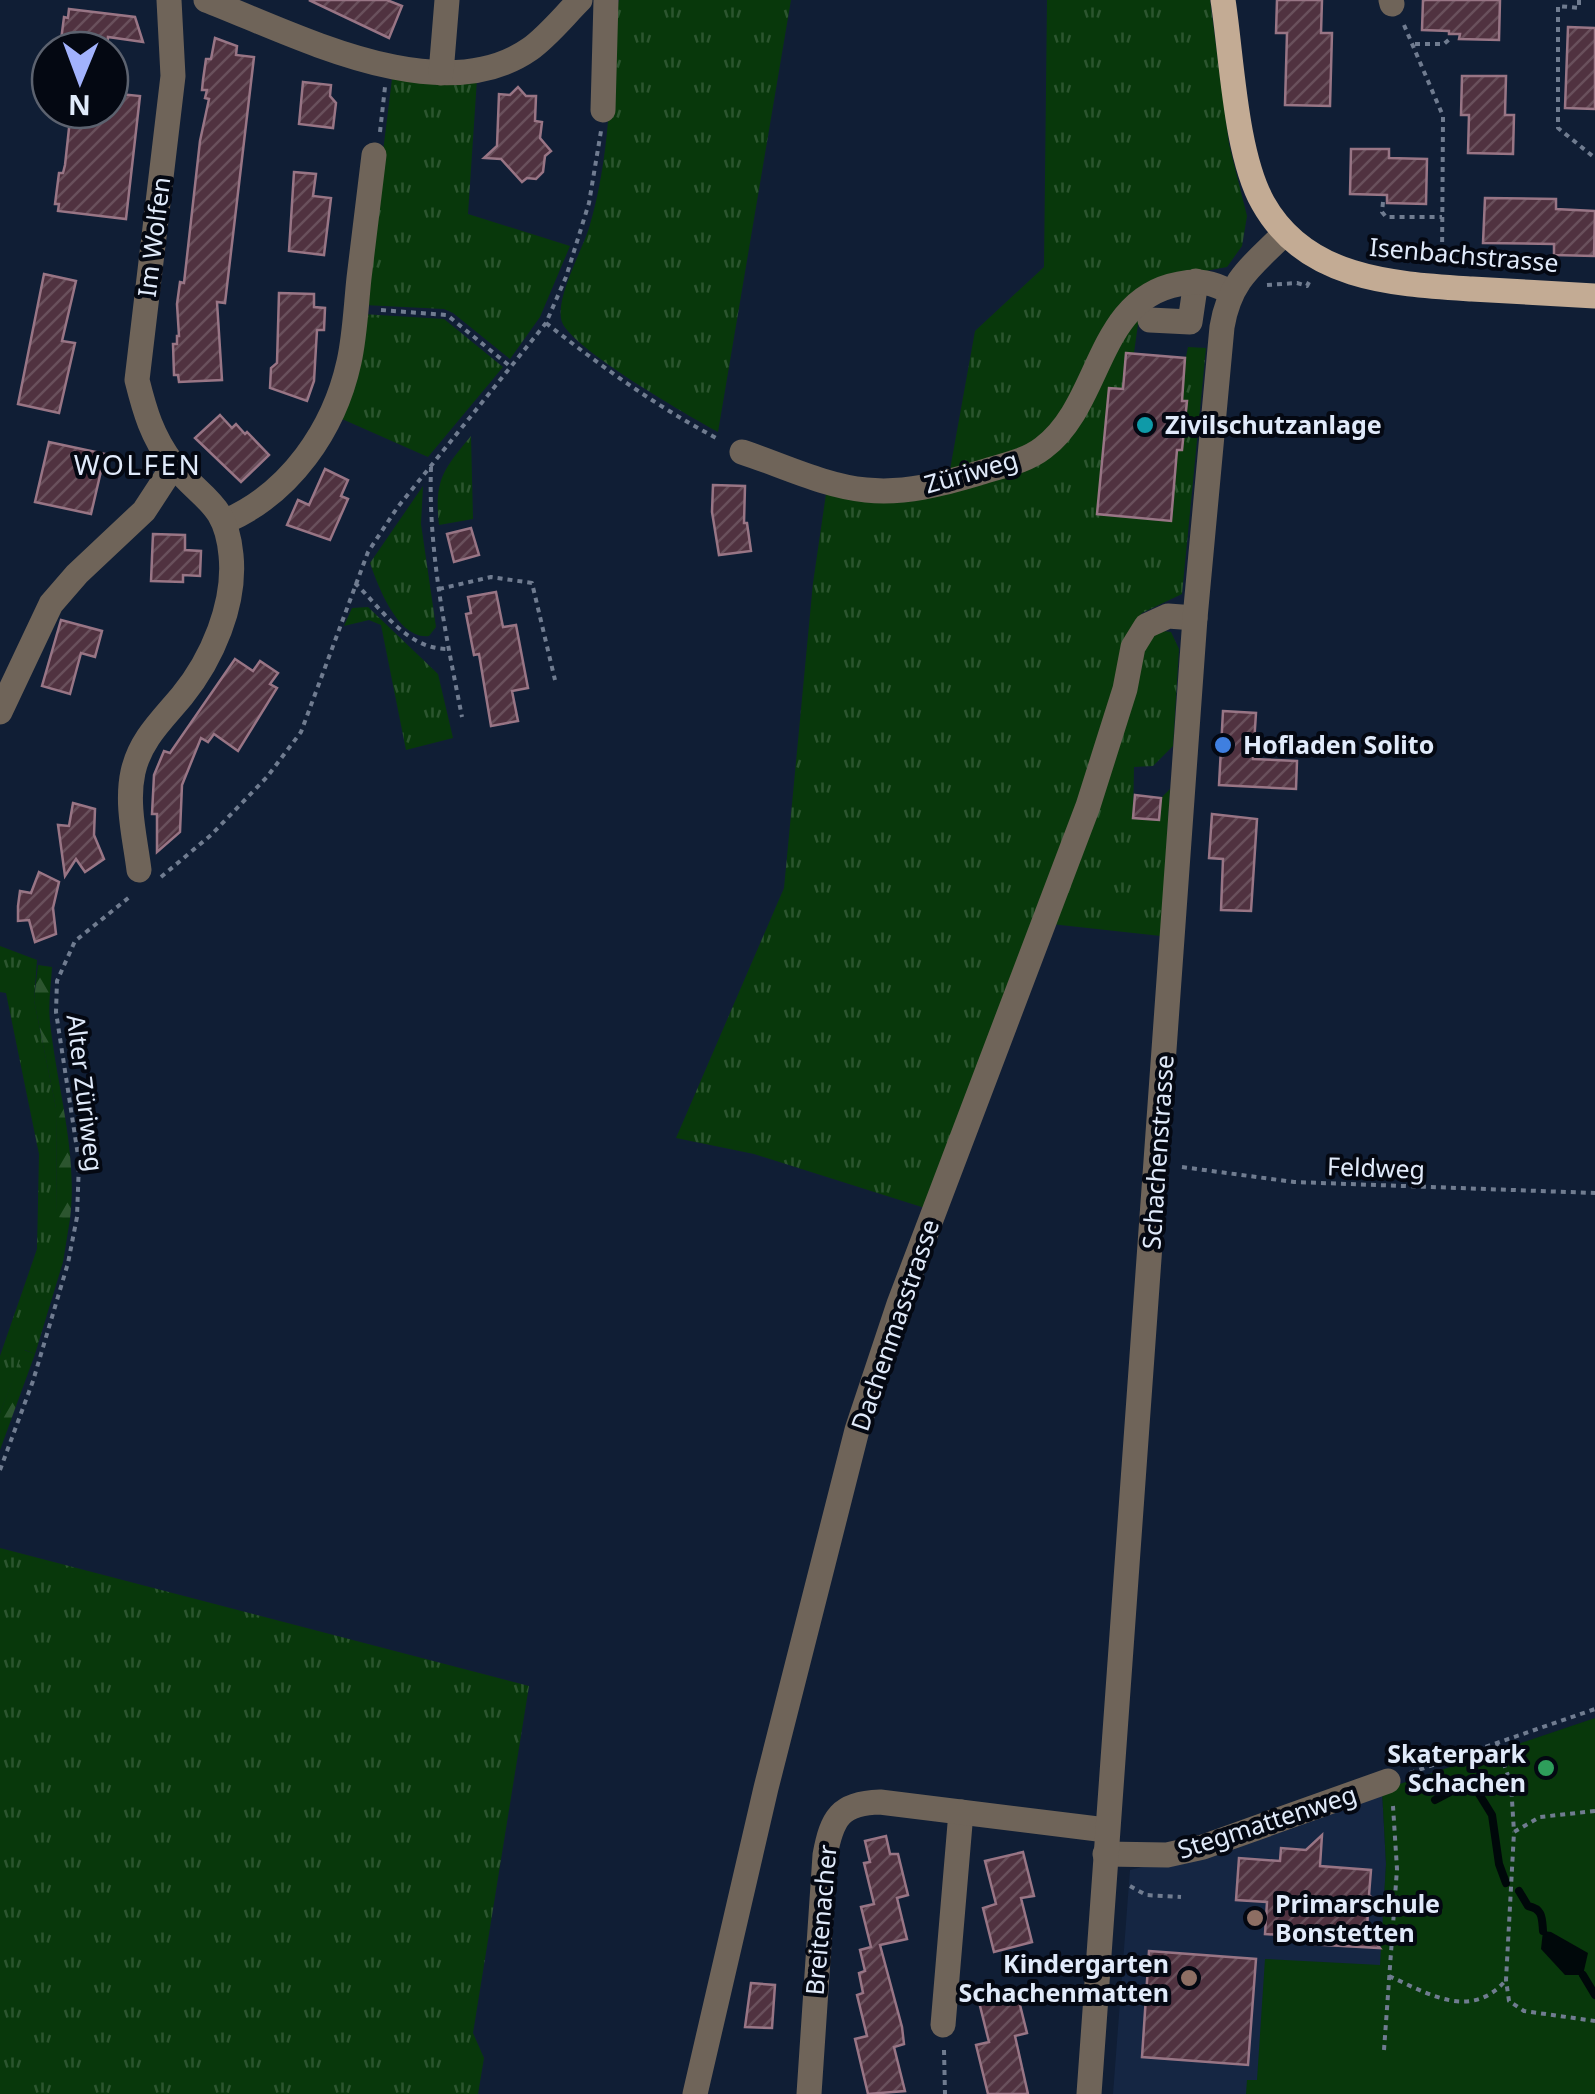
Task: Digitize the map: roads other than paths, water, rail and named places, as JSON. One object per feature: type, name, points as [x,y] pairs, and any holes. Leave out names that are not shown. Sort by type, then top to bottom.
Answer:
[{"type":"main road","name":"Isenbachstrasse","points":[[1224,0],[1248,159],[1263,203],[1286,233],[1320,260],[1376,280],[1595,296]]},
{"type":"street","name":"Im Wolfen","points":[[168,0],[173,76],[137,380],[148,427],[174,465],[206,494],[226,521]]},
{"type":"street","points":[[206,0],[377,66],[440,72],[483,69],[530,50],[580,0]]},
{"type":"street","points":[[440,72],[447,0]]},
{"type":"street","points":[[603,110],[606,0]]},
{"type":"street","points":[[145,879],[130,792],[134,769],[152,729],[199,673],[214,645],[230,588],[232,558],[226,521],[260,504],[310,452],[334,412],[349,362],[374,155]]},
{"type":"street","points":[[1150,320],[1190,322],[1196,281],[1212,282],[1230,292],[1246,270],[1286,233]]},
{"type":"street","name":"Züriweg","points":[[742,452],[865,490],[936,486],[1015,462],[1040,450],[1062,431],[1123,318],[1144,298],[1167,286],[1196,281]]},
{"type":"street","name":"Schachenstrasse","points":[[1089,2094],[1195,618],[1222,326],[1230,292]]},
{"type":"street","points":[[0,712],[51,604],[144,511],[174,465]]},
{"type":"street","name":"Dachenmasstrasse","points":[[695,2094],[766,1788],[857,1430],[893,1322],[1088,806],[1125,689],[1133,647],[1146,626],[1168,616],[1195,618]]},
{"type":"street","name":"Stegmattenweg","points":[[1106,1842],[1166,1854],[1203,1847],[1388,1781]]},
{"type":"street","name":"Breitenacher","points":[[810,2094],[816,1970],[830,1829],[843,1811],[861,1802],[880,1802],[961,1812],[1106,1842]]},
{"type":"street","points":[[943,2025],[961,1812]]},
{"type":"waterway","points":[[1435,1800],[1471,1781],[1492,1815],[1499,1864],[1506,1883]]},
{"type":"waterway","points":[[1519,1891],[1528,1906],[1539,1912],[1543,1931]]},
{"type":"waterway","points":[[1583,1975],[1595,1995]]},
{"type":"place","name":"Zivilschutzanlage","points":[[1145,425]]},
{"type":"place","name":"Hofladen Solito","points":[[1223,745]]},
{"type":"place","name":"Skaterpark Schachen","points":[[1546,1768]]},
{"type":"place","name":"Primarschule Bonstetten","points":[[1255,1918]]},
{"type":"place","name":"Kindergarten Schachenmatten","points":[[1189,1978]]},
{"type":"district","name":"WOLFEN","points":[[138,465]]}]
